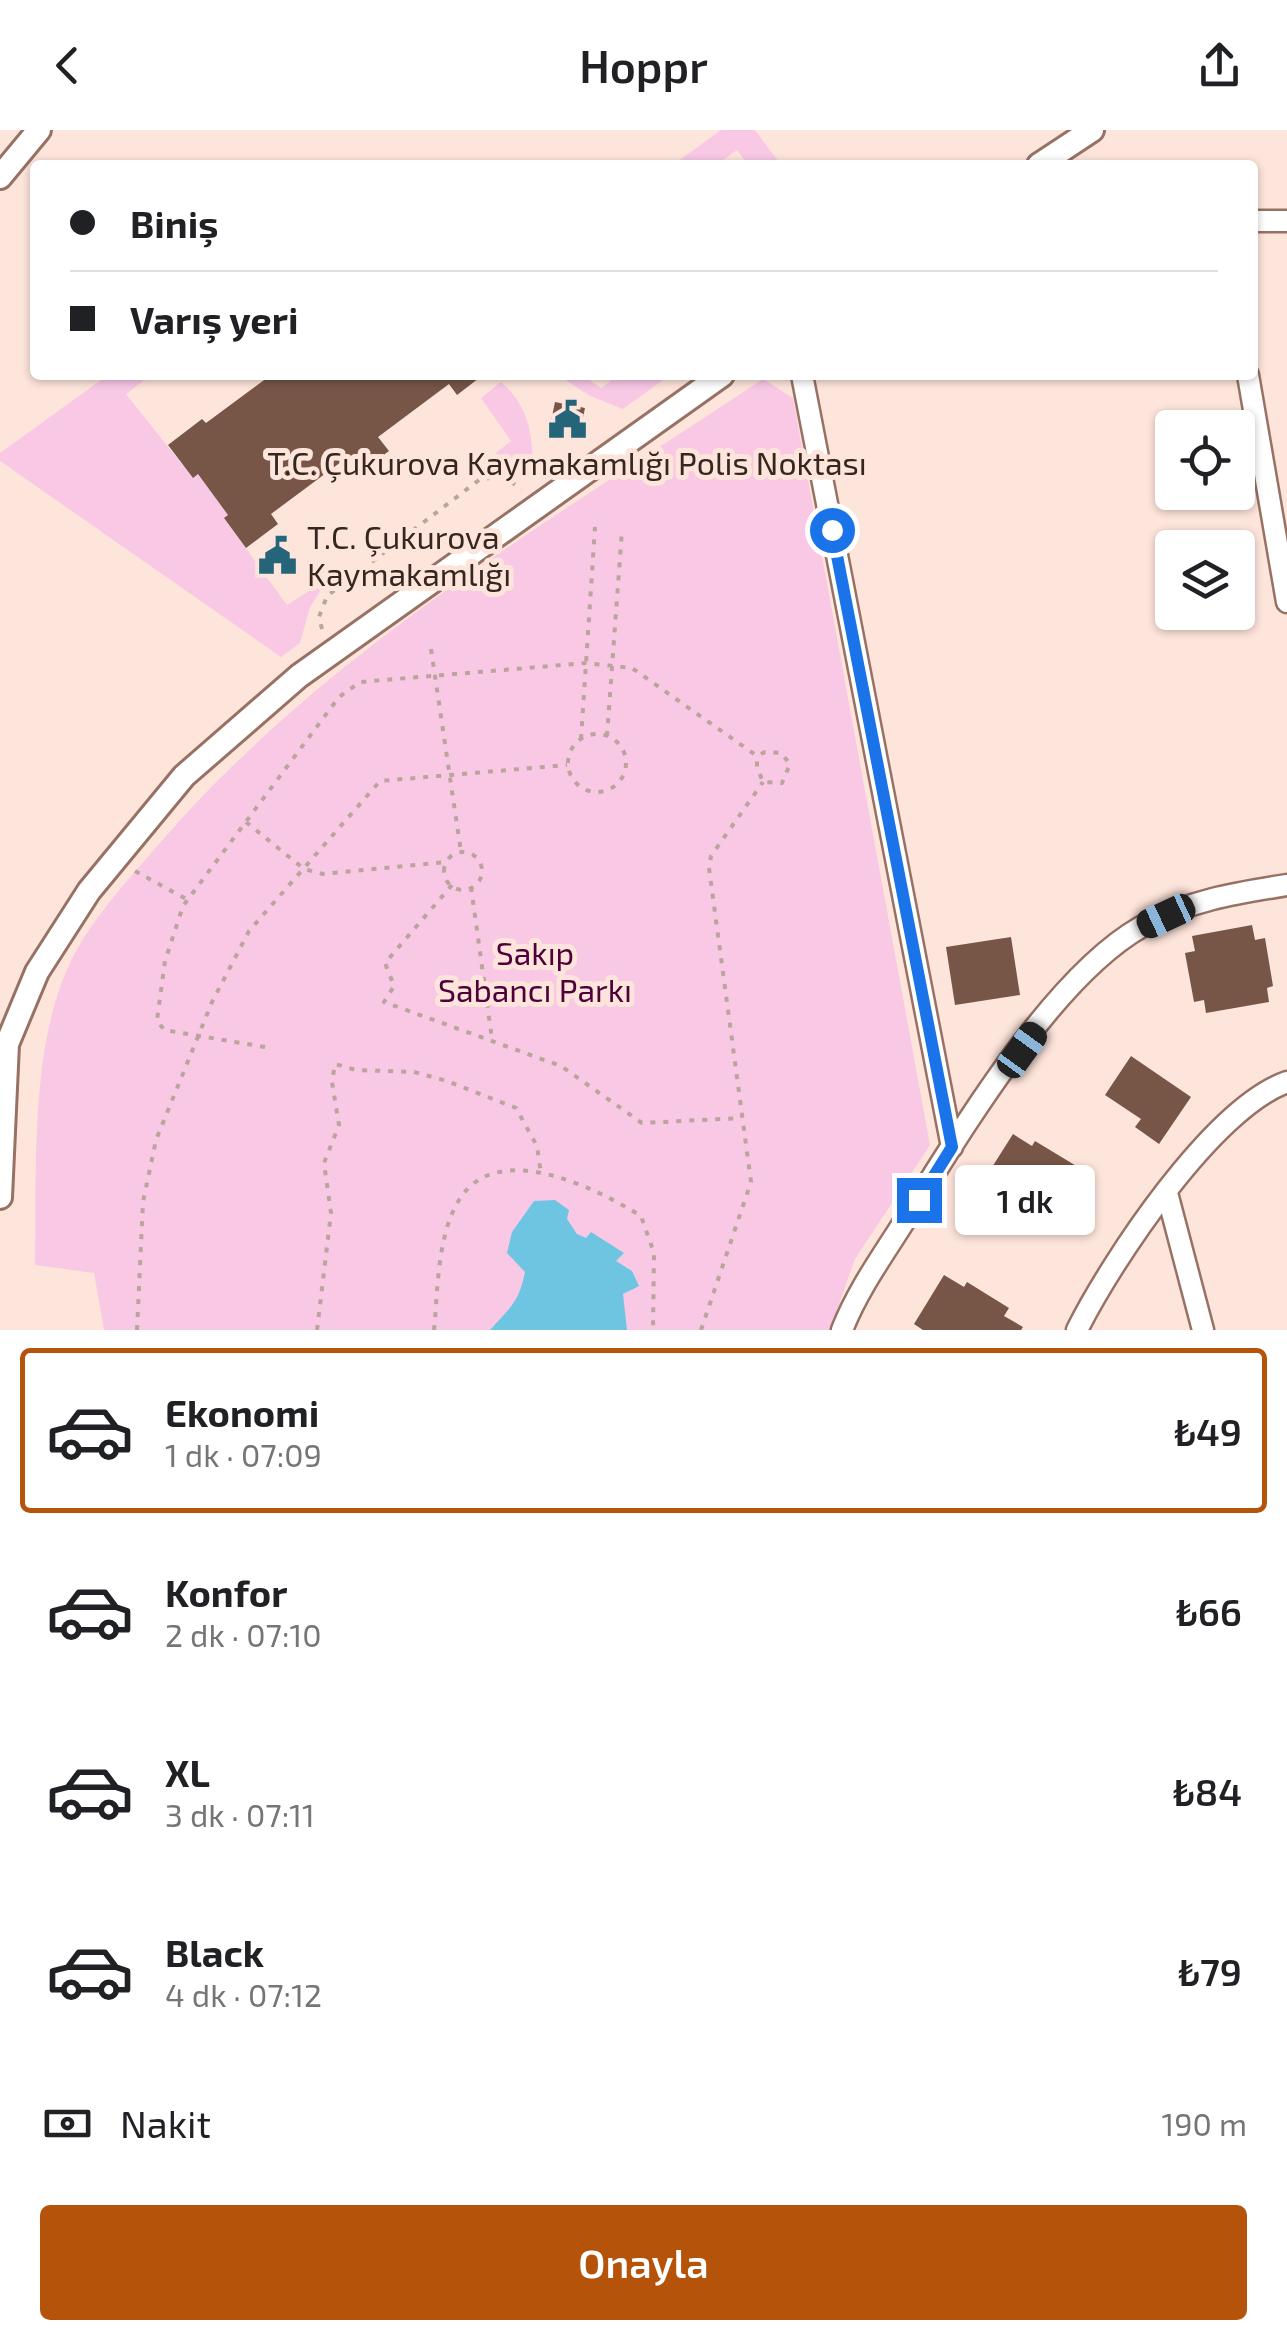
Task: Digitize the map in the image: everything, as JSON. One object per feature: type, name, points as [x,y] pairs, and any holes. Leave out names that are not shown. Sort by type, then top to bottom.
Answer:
[{"type":"street","points":[[0,177],[39,130]]},
{"type":"street","points":[[1047,160],[1092,130]]},
{"type":"street","points":[[1258,221],[1287,221]]},
{"type":"street","points":[[0,1197],[7,1044],[37,972],[114,858],[184,776],[299,676],[715,380]]},
{"type":"street","points":[[803,380],[952,1147]]},
{"type":"street","points":[[1249,380],[1287,602]]},
{"type":"street","points":[[842,1330],[862,1290],[952,1147],[1074,981],[1107,951],[1141,928],[1191,904],[1287,885]]},
{"type":"street","points":[[1077,1330],[1119,1260],[1226,1120],[1250,1100],[1287,1082]]},
{"type":"street","points":[[1167,1193],[1202,1330]]},
{"type":"path","points":[[328,639],[319,617],[327,596],[478,480],[494,475],[508,478],[528,496]]},
{"type":"path","points":[[580,738],[607,736],[618,743],[626,760],[616,786],[600,793],[582,788],[568,765],[568,755],[580,738],[595,527]]},
{"type":"path","points":[[607,736],[622,530]]},
{"type":"path","points":[[431,649],[461,852]]},
{"type":"path","points":[[266,1047],[164,1030],[158,1020],[164,960],[188,900],[339,697],[360,682],[435,673],[586,664],[632,668],[757,756]]},
{"type":"path","points":[[757,756],[764,752],[781,753],[790,764],[782,784],[763,782]]},
{"type":"path","points":[[757,756],[756,767],[763,782]]},
{"type":"path","points":[[137,1330],[143,1202],[156,1140],[196,1038],[249,931],[380,782],[568,765]]},
{"type":"path","points":[[701,1330],[752,1182],[709,868],[711,856],[763,782]]},
{"type":"path","points":[[246,822],[304,869],[323,874],[446,862],[461,852],[472,855],[480,864],[480,876],[471,887],[452,886],[445,877],[446,862]]},
{"type":"path","points":[[114,858],[188,900]]},
{"type":"path","points":[[452,886],[385,963],[394,986],[384,1002],[561,1066],[642,1124],[741,1118]]},
{"type":"path","points":[[471,887],[492,1040]]},
{"type":"path","points":[[317,1330],[331,1213],[324,1163],[339,1126],[332,1082],[336,1064],[356,1070],[414,1072],[516,1108],[537,1146],[541,1174]]},
{"type":"path","points":[[434,1330],[448,1228],[459,1199],[481,1178],[510,1170],[560,1176],[642,1216],[654,1253],[653,1330]]},
{"type":"green space","points":[[721,130],[755,130],[777,160],[744,160],[737,150],[723,160],[680,160]]},
{"type":"green space","points":[[101,380],[144,380],[126,394],[192,477],[198,474],[228,515],[224,518],[287,605],[328,579],[310,607],[300,643],[281,657],[0,461],[0,453]]},
{"type":"green space","points":[[566,380],[589,380],[601,388],[612,380],[663,380],[623,409],[590,396]]},
{"type":"green space","name":"Sakıp Sabancı Parkı","points":[[761,380],[793,398],[930,1145],[855,1259],[830,1330],[104,1330],[94,1273],[35,1265],[36,1149],[42,1069],[58,993],[72,959],[112,899],[224,774],[368,649],[523,537]]},
{"type":"green space","points":[[501,382],[528,422],[534,472],[525,479],[505,464],[482,464],[511,441],[481,398]]},
{"type":"water","points":[[555,1200],[569,1210],[567,1219],[577,1234],[586,1238],[591,1232],[624,1253],[616,1261],[632,1271],[639,1286],[623,1294],[627,1330],[490,1330],[517,1298],[523,1282],[525,1272],[507,1253],[512,1232],[534,1201]]},
{"type":"building","name":"T.C. Çukurova Kaymakamlığı","points":[[264,380],[476,380],[457,395],[449,384],[378,437],[389,451],[357,475],[345,459],[271,514],[278,524],[246,548],[198,474],[193,478],[168,445],[202,419],[206,423]]},
{"type":"building","name":"T.C. Çukurova Kaymakamlığı Polis Noktası","points":[[555,402],[585,408],[579,437],[549,431]]},
{"type":"building","points":[[1252,925],[1255,940],[1265,938],[1273,986],[1267,988],[1269,1002],[1206,1013],[1204,1000],[1194,1002],[1185,953],[1195,951],[1192,936]]},
{"type":"building","points":[[1011,937],[1020,995],[955,1005],[946,947]]},
{"type":"building","points":[[1131,1056],[1191,1097],[1159,1144],[1135,1127],[1141,1119],[1105,1095]]},
{"type":"building","points":[[1013,1134],[1032,1146],[1035,1141],[1078,1167],[1073,1175],[1091,1186],[1063,1233],[1041,1220],[1037,1226],[998,1202],[1001,1195],[982,1183]]},
{"type":"building","points":[[944,1275],[964,1287],[967,1282],[1009,1308],[1004,1316],[1023,1327],[1021,1330],[923,1330],[914,1324]]},
{"type":"place","name":"T.C. Çukurova Kaymakamlığı Polis Noktası","points":[[567,419]]},
{"type":"place","name":"T.C. Çukurova Kaymakamlığı","points":[[277,556]]},
{"type":"route","points":[[832,530],[952,1147],[919,1200]]}]
